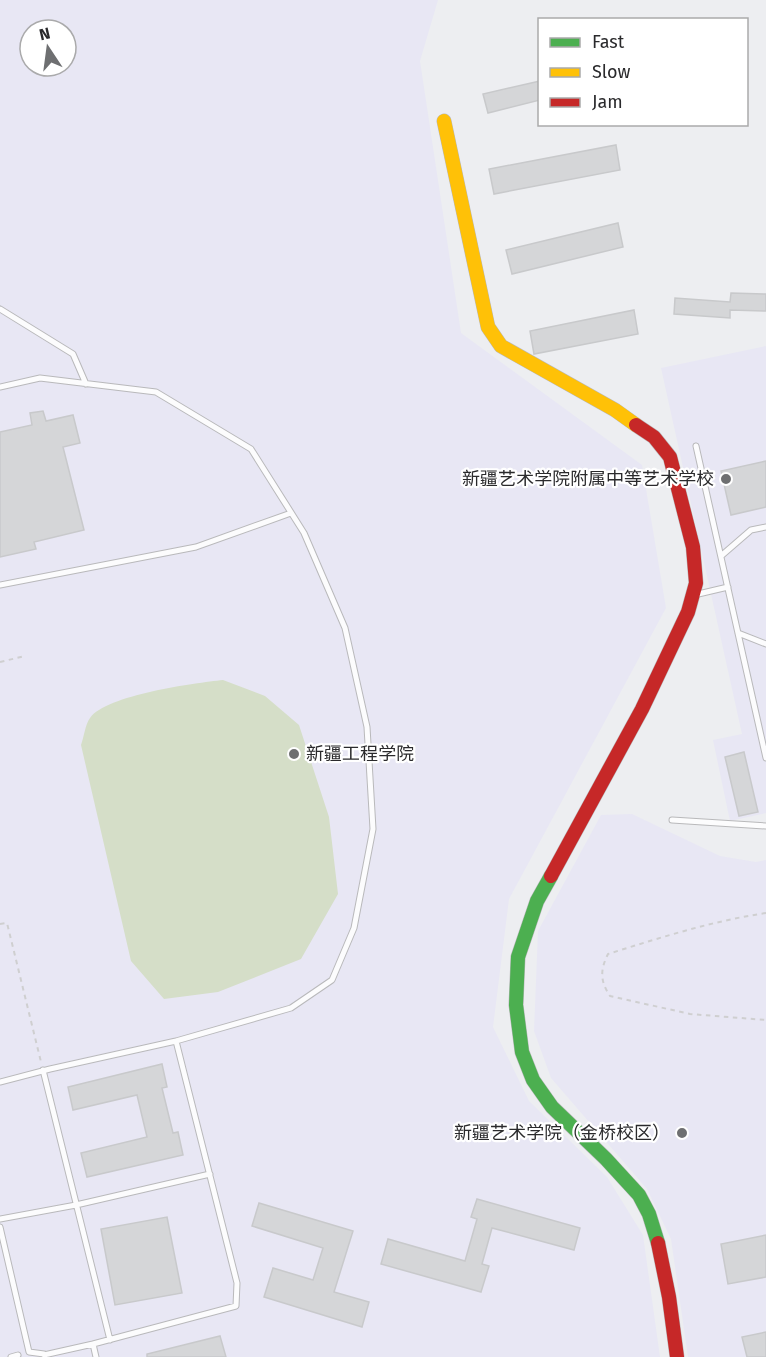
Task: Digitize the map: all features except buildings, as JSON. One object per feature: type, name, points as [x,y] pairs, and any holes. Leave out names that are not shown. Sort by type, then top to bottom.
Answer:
[{"type":"street","points":[[444,122],[488,327],[501,346],[615,410],[654,436],[670,458],[693,547],[696,583],[688,612],[642,709],[537,900],[517,959],[515,1004],[519,1047],[534,1084],[551,1107],[603,1155],[641,1196],[654,1226],[669,1295],[677,1357]]},
{"type":"lane","points":[[0,309],[73,354],[86,384]]},
{"type":"lane","points":[[0,387],[40,378],[156,392],[251,449],[304,533],[345,628],[367,726],[373,829],[354,928],[332,980],[291,1008],[176,1041],[50,1068],[0,1082]]},
{"type":"lane","points":[[696,446],[738,633],[763,730],[766,758]]},
{"type":"lane","points":[[0,585],[196,547],[291,513]]},
{"type":"lane","points":[[721,556],[751,531],[766,527]]},
{"type":"lane","points":[[692,595],[728,588]]},
{"type":"lane","points":[[738,633],[766,644]]},
{"type":"lane","points":[[672,820],[766,826]]},
{"type":"lane","points":[[0,1227],[29,1352],[44,1355],[236,1306],[237,1283],[176,1041]]},
{"type":"lane","points":[[43,1070],[110,1340]]},
{"type":"lane","points":[[0,1219],[76,1206],[210,1174]]},
{"type":"lane","points":[[93,1344],[96,1357]]},
{"type":"lane","points":[[11,1357],[18,1355]]},
{"type":"path","points":[[0,662],[25,656]]},
{"type":"path","points":[[766,913],[743,916],[685,931],[608,954],[602,967],[603,985],[610,996],[690,1014],[766,1020]]},
{"type":"path","points":[[0,924],[7,923],[43,1070]]},
{"type":"shaded area","name":"新疆工程学院","points":[[0,0],[438,0],[420,61],[461,333],[642,465],[666,608],[509,899],[493,1027],[529,1101],[607,1177],[643,1235],[660,1357],[0,1357]]},
{"type":"shaded area","name":"新疆艺术学院附属中等艺术学校","points":[[766,346],[766,813],[730,821],[713,740],[742,734],[661,368]]},
{"type":"shaded area","name":"新疆艺术学院（金桥校区）","points":[[632,814],[720,856],[756,862],[766,860],[766,1357],[688,1357],[671,1239],[647,1189],[551,1078],[534,1031],[538,931],[601,815]]},
{"type":"green space","points":[[223,680],[265,696],[299,725],[329,817],[338,894],[301,959],[218,992],[164,999],[131,961],[81,745],[90,718],[99,710],[114,703],[152,692]]},
{"type":"traffic: fast","points":[[551,876],[537,901],[518,957],[516,1005],[522,1052],[533,1080],[552,1107],[606,1159],[639,1195],[649,1214],[658,1243]]},
{"type":"traffic: slow","points":[[444,121],[488,327],[501,346],[615,410],[636,425]]},
{"type":"traffic: jam","points":[[551,876],[642,709],[688,612],[696,583],[693,547],[670,457],[654,437],[636,425]]},
{"type":"traffic: jam","points":[[658,1243],[669,1297],[677,1357]]},
{"type":"place","name":"新疆艺术学院附属中等艺术学校","points":[[726,479]]},
{"type":"place","name":"新疆工程学院","points":[[294,754]]},
{"type":"place","name":"新疆艺术学院（金桥校区）","points":[[682,1133]]}]
